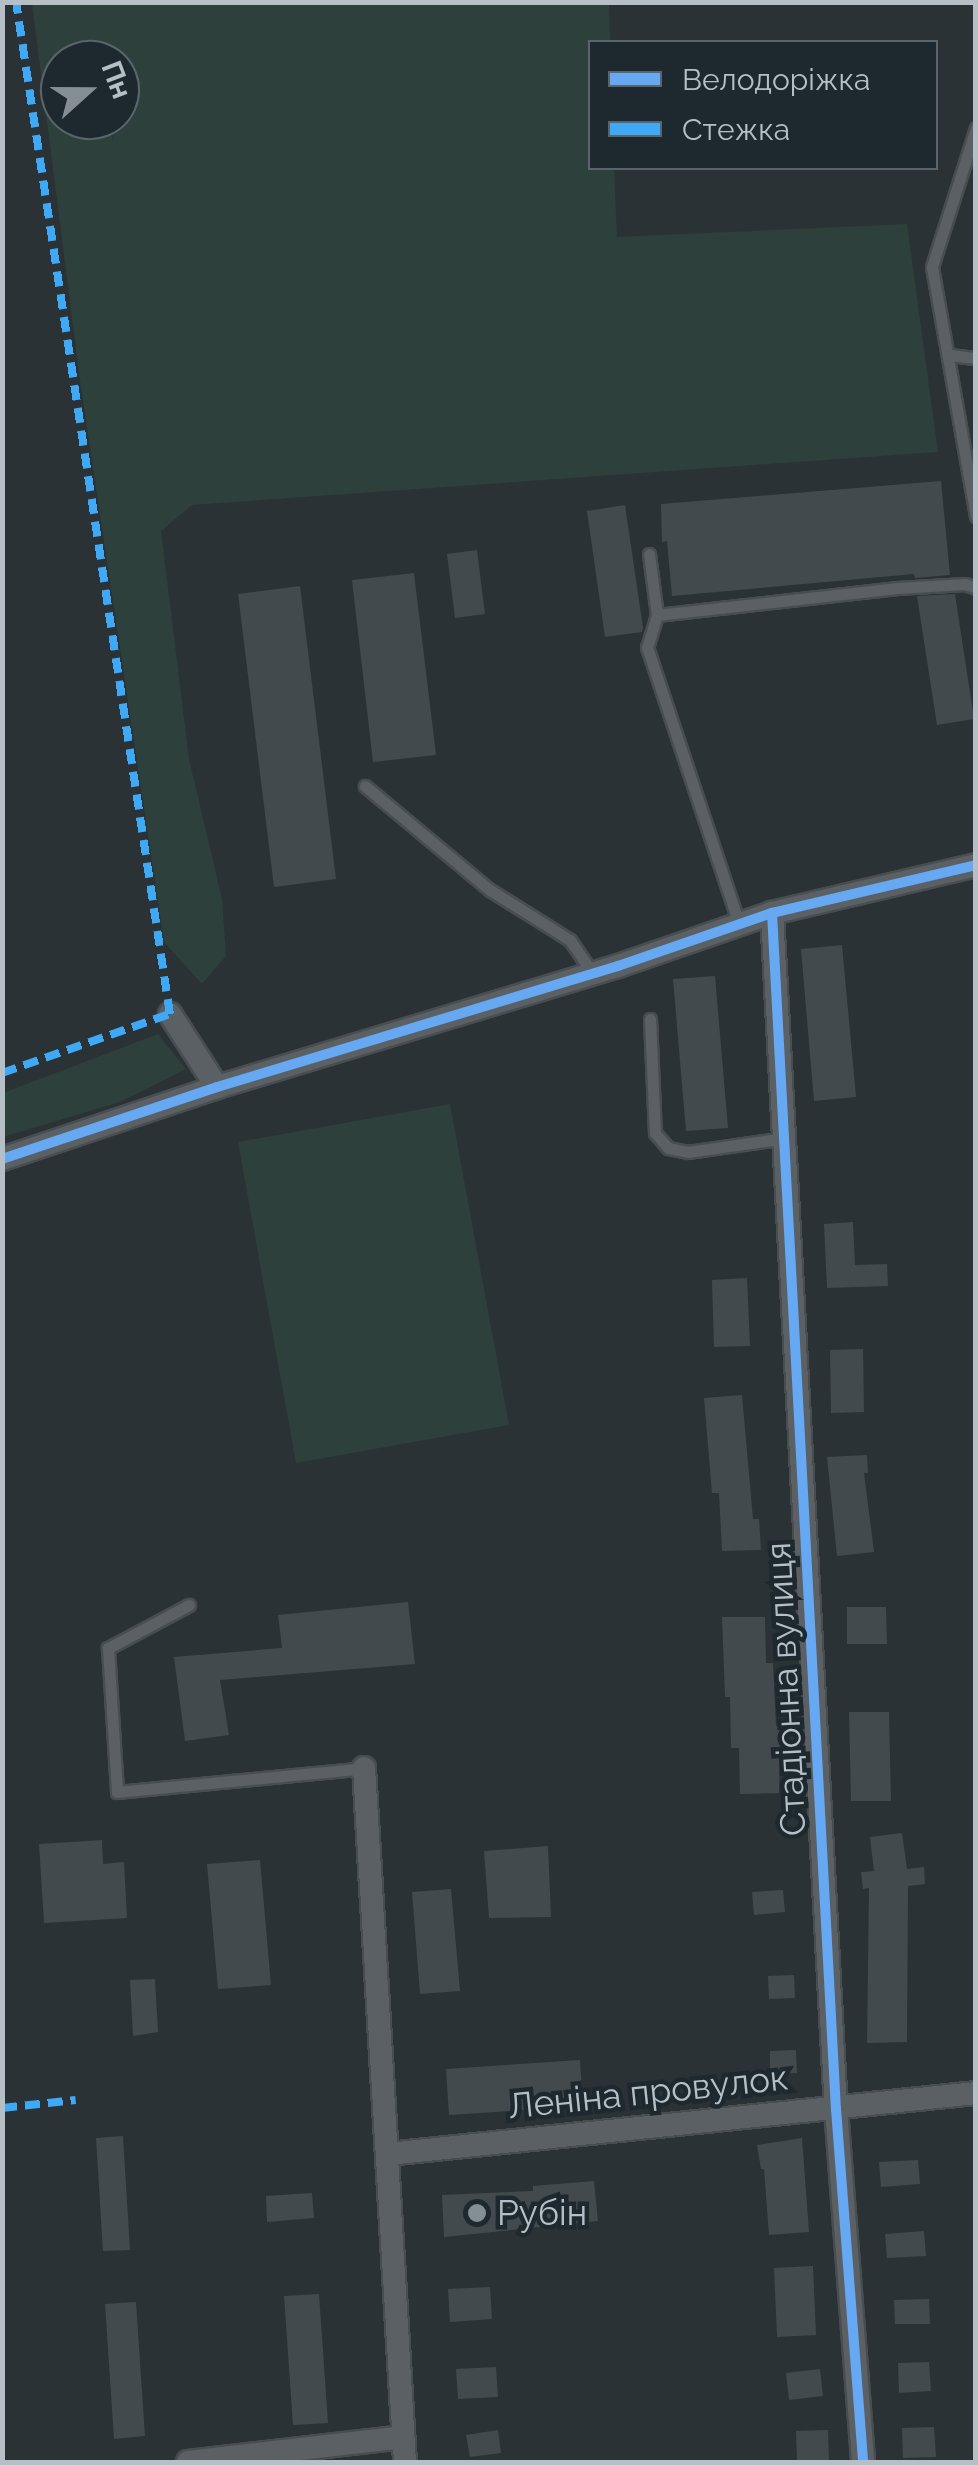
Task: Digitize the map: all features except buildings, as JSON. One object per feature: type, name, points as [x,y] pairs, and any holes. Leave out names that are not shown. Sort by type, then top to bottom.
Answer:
[{"type":"street","points":[[2,1159],[217,1086],[592,973],[772,912],[976,865]]},
{"type":"street","name":"Стадіонна вулиця","points":[[772,912],[836,2109],[863,2462]]},
{"type":"street","points":[[170,1014],[217,1086]]},
{"type":"street","points":[[364,1768],[405,2462]]},
{"type":"street","name":"Леніна провулок","points":[[388,2154],[976,2093]]},
{"type":"street","points":[[188,2462],[403,2437]]},
{"type":"lane","points":[[976,128],[932,266],[976,516]]},
{"type":"lane","points":[[950,355],[976,358]]},
{"type":"lane","points":[[649,554],[657,616],[647,647],[739,924]]},
{"type":"lane","points":[[657,616],[897,588],[965,584],[976,588]]},
{"type":"lane","points":[[365,786],[490,890],[570,940],[592,973]]},
{"type":"lane","points":[[650,1019],[655,1134],[668,1148],[688,1152],[784,1138]]},
{"type":"lane","points":[[188,1606],[108,1648],[116,1792],[364,1768]]},
{"type":"green space","points":[[32,3],[609,3],[610,40],[588,40],[588,170],[614,170],[617,237],[907,224],[938,452],[192,505],[161,531],[189,759],[222,899],[226,956],[202,984],[164,942],[80,381],[49,140],[140,140],[140,40],[40,40],[40,66]]},
{"type":"green space","points":[[158,1034],[186,1069],[120,1102],[3,1137],[3,1093]]},
{"type":"green space","points":[[450,1104],[509,1425],[296,1463],[238,1142]]},
{"type":"marked path","points":[[2,1073],[170,1014],[16,2]]},
{"type":"marked path","points":[[2,2108],[76,2100]]},
{"type":"cycle path","points":[[2,1159],[217,1087],[618,966],[772,913],[976,865]]},
{"type":"cycle path","points":[[772,913],[836,2109],[863,2462]]},
{"type":"place","name":"Рубін","points":[[477,2213]]}]
